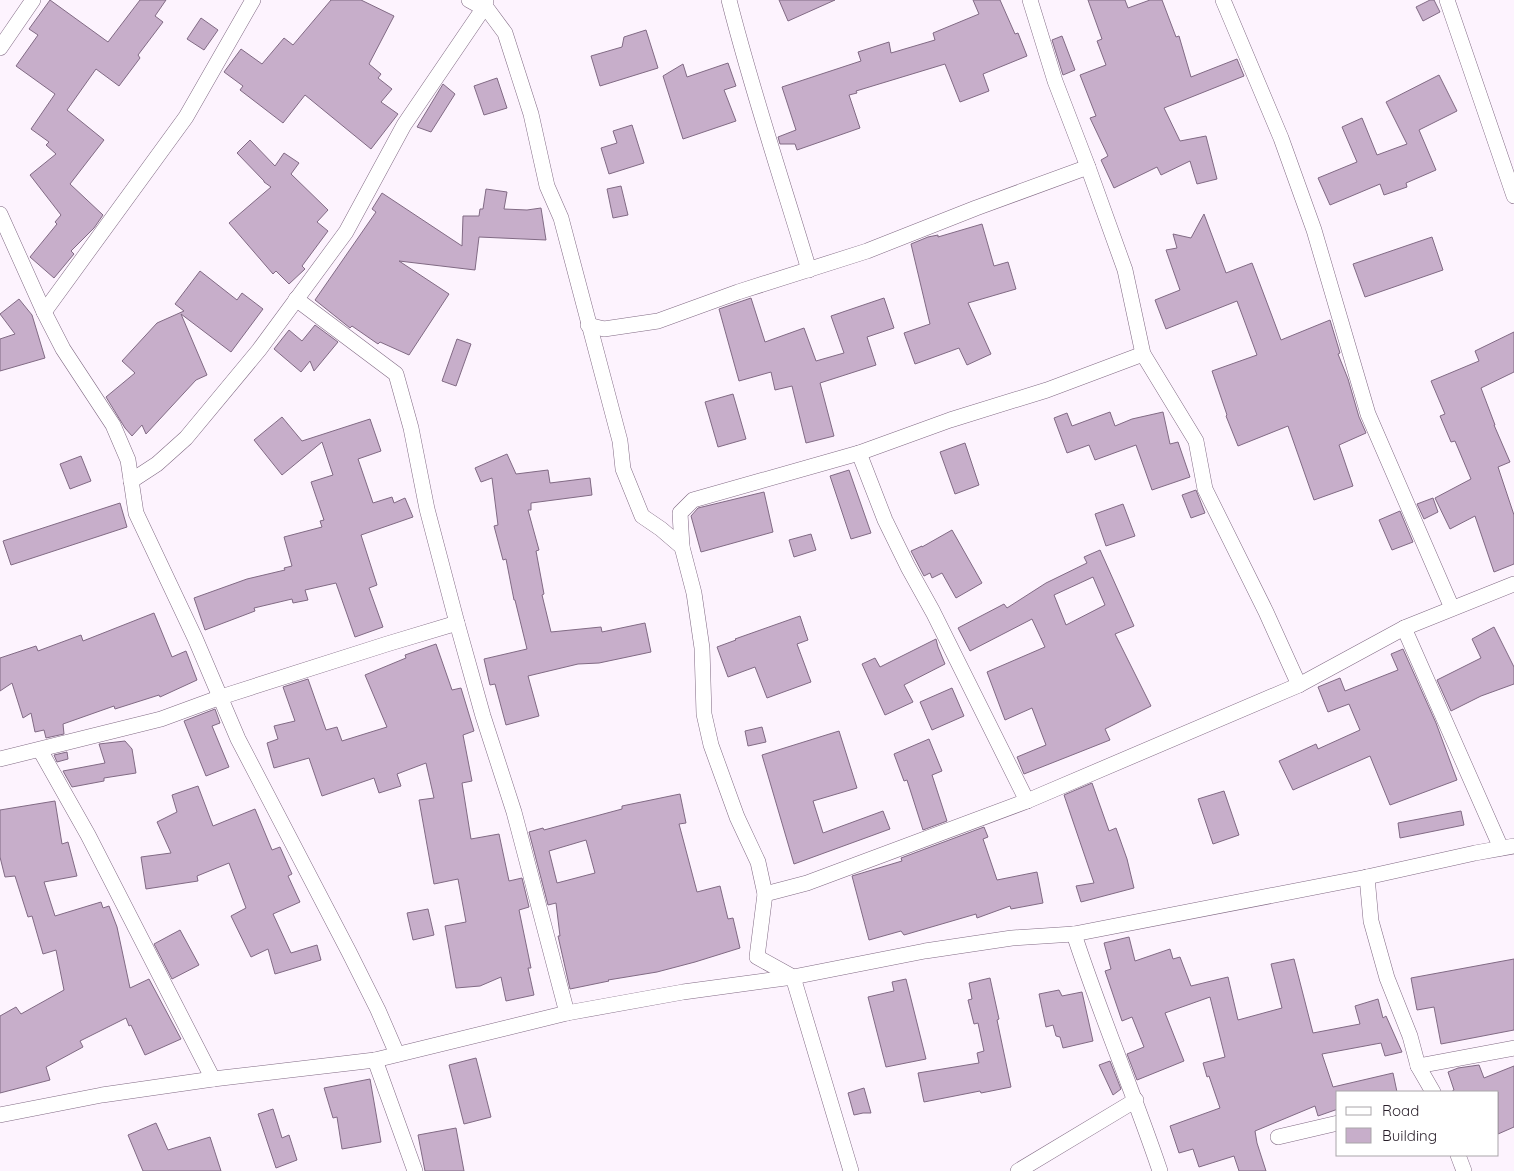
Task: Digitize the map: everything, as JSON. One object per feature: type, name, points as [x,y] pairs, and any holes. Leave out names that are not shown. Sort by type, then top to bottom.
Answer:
[{"type":"street","points":[[0,48],[33,0]]},
{"type":"street","points":[[44,312],[186,117],[254,0]]},
{"type":"street","points":[[469,0],[478,5],[486,3]]},
{"type":"street","points":[[729,0],[747,70],[781,174],[809,270]]},
{"type":"street","points":[[1030,0],[1055,80],[1125,270],[1143,354],[1196,441],[1205,489],[1266,612],[1298,685]]},
{"type":"street","points":[[1223,0],[1281,138],[1314,230],[1368,414],[1452,608]]},
{"type":"street","points":[[1447,0],[1514,196]]},
{"type":"street","points":[[131,481],[158,464],[186,438],[259,350],[346,232],[404,125],[486,3]]},
{"type":"street","points":[[486,3],[505,33],[531,114],[547,186],[560,218],[620,440],[622,469],[642,516],[682,547]]},
{"type":"street","points":[[588,324],[604,329],[658,321],[738,292],[867,251],[1088,167]]},
{"type":"street","points":[[0,214],[44,312],[64,349],[113,425],[128,460],[136,513],[195,638],[238,739],[370,994],[397,1054]]},
{"type":"street","points":[[296,299],[396,374],[411,428],[427,509],[457,623],[483,716],[514,812],[567,1013]]},
{"type":"street","points":[[849,1170],[794,977],[757,957],[765,894],[758,862],[736,817],[711,745],[704,714],[702,648],[694,593],[682,547],[680,513],[693,500],[859,453],[950,420],[1047,390],[1143,354]]},
{"type":"street","points":[[859,453],[885,520],[1028,801]]},
{"type":"street","points":[[765,894],[807,882],[1028,801],[1298,685],[1404,628],[1514,584]]},
{"type":"street","points":[[0,759],[161,718],[221,697],[457,623]]},
{"type":"street","points":[[0,1115],[102,1095],[214,1079],[375,1060],[567,1013],[683,992],[794,977],[935,949],[1012,938],[1074,934],[1367,877],[1507,847],[1404,628]]},
{"type":"street","points":[[40,750],[88,835],[214,1079]]},
{"type":"street","points":[[1367,877],[1371,921],[1387,978],[1410,1036],[1418,1066],[1432,1091]]},
{"type":"street","points":[[1074,934],[1097,1005],[1136,1100],[1160,1171]]},
{"type":"street","points":[[1418,1066],[1514,1048]]},
{"type":"street","points":[[375,1060],[415,1171]]},
{"type":"street","points":[[1018,1171],[1136,1100]]},
{"type":"street","points":[[1278,1137],[1336,1123]]},
{"type":"street","points":[[1458,1156],[1464,1171]]},
{"type":"building","points":[[50,0],[108,42],[140,0],[166,0],[155,16],[163,22],[138,55],[140,58],[119,86],[96,69],[67,110],[104,140],[70,184],[103,215],[94,228],[71,251],[74,254],[54,278],[30,257],[57,224],[55,222],[61,215],[30,175],[56,154],[46,145],[49,142],[31,129],[55,94],[16,66],[38,35],[29,29]]},
{"type":"building","points":[[331,0],[361,0],[394,16],[369,64],[381,74],[378,78],[392,89],[381,102],[398,114],[371,149],[305,95],[283,123],[240,90],[243,86],[224,72],[241,49],[262,64],[284,38],[293,45]]},
{"type":"building","points":[[779,0],[835,0],[788,21]]},
{"type":"building","points":[[973,0],[1000,0],[1015,34],[1018,33],[1027,56],[983,74],[989,91],[960,102],[945,64],[856,91],[857,93],[849,95],[860,128],[797,150],[795,144],[780,144],[778,137],[796,130],[782,87],[861,61],[858,52],[889,42],[891,53],[935,40],[933,33],[979,14]]},
{"type":"building","points":[[1088,0],[1125,0],[1128,8],[1150,0],[1162,0],[1176,37],[1179,36],[1191,77],[1237,59],[1244,76],[1164,108],[1180,141],[1206,136],[1217,179],[1197,184],[1190,161],[1161,175],[1157,167],[1114,188],[1101,160],[1108,156],[1090,118],[1096,116],[1080,75],[1106,65],[1097,41],[1102,39]]},
{"type":"building","points":[[1434,0],[1440,12],[1423,21],[1416,7]]},
{"type":"building","points":[[201,18],[218,30],[204,50],[187,39]]},
{"type":"building","points":[[646,30],[658,68],[600,86],[591,56],[622,47],[624,37]]},
{"type":"building","points":[[1062,36],[1075,70],[1063,75],[1052,40]]},
{"type":"building","points":[[728,63],[736,86],[724,90],[736,121],[683,139],[663,76],[683,64],[687,77]]},
{"type":"building","points":[[1439,75],[1457,111],[1419,130],[1436,170],[1406,183],[1407,187],[1384,195],[1380,184],[1330,205],[1318,178],[1357,162],[1342,127],[1362,118],[1377,155],[1407,144],[1386,102]]},
{"type":"building","points":[[497,78],[507,108],[484,115],[474,86]]},
{"type":"building","points":[[443,84],[455,94],[431,132],[417,127]]},
{"type":"building","points":[[632,125],[644,163],[609,174],[601,148],[617,143],[613,131]]},
{"type":"building","points":[[250,140],[275,166],[284,153],[299,163],[291,174],[328,210],[317,222],[328,231],[302,266],[305,269],[289,284],[276,271],[273,274],[229,223],[271,187],[237,153]]},
{"type":"building","points":[[621,186],[628,215],[613,218],[607,189]]},
{"type":"building","points":[[486,189],[507,192],[504,209],[527,210],[541,208],[546,240],[479,237],[475,270],[399,261],[449,294],[409,355],[380,342],[378,344],[352,326],[350,328],[315,300],[376,212],[372,209],[382,193],[462,246],[463,216],[479,216],[480,209],[483,209]]},
{"type":"building","points":[[1204,214],[1226,273],[1252,263],[1281,340],[1330,320],[1340,353],[1338,354],[1366,433],[1339,445],[1353,486],[1314,500],[1288,426],[1238,446],[1226,416],[1212,371],[1257,355],[1237,301],[1166,329],[1155,300],[1180,290],[1166,250],[1177,248],[1173,234],[1191,238]]},
{"type":"building","points":[[982,224],[994,266],[1008,262],[1016,289],[968,303],[991,354],[967,365],[959,348],[915,364],[904,333],[930,324],[911,244],[928,237],[938,235],[938,237]]},
{"type":"building","points":[[1432,237],[1443,270],[1365,297],[1353,264]]},
{"type":"building","points":[[200,271],[237,300],[242,293],[263,309],[231,352],[181,314],[207,375],[196,380],[146,434],[142,425],[132,436],[106,397],[135,373],[122,361],[157,323],[184,311],[175,304]]},
{"type":"building","points":[[751,298],[765,342],[804,328],[816,361],[844,353],[831,316],[884,298],[894,328],[867,337],[876,365],[820,383],[834,436],[806,443],[792,386],[775,390],[771,372],[739,381],[719,309]]},
{"type":"building","points":[[19,299],[32,315],[45,358],[0,371],[0,339],[15,334],[0,314]]},
{"type":"building","points":[[315,325],[338,342],[314,371],[310,361],[301,372],[274,349],[289,330],[302,341]]},
{"type":"building","points":[[1514,332],[1514,372],[1481,388],[1510,462],[1498,467],[1514,515],[1514,564],[1494,572],[1475,516],[1450,529],[1435,498],[1471,479],[1455,441],[1451,442],[1440,416],[1445,414],[1431,381],[1479,361],[1475,351]]},
{"type":"building","points":[[457,339],[471,344],[456,386],[442,381]]},
{"type":"building","points":[[733,394],[746,439],[718,447],[705,402]]},
{"type":"building","points":[[1110,412],[1115,426],[1132,419],[1163,412],[1170,444],[1178,442],[1190,477],[1152,490],[1136,445],[1095,460],[1089,445],[1067,453],[1054,418],[1067,413],[1072,426]]},
{"type":"building","points":[[282,417],[302,441],[370,419],[381,451],[358,459],[373,503],[392,497],[394,503],[405,498],[413,517],[361,535],[377,585],[369,588],[383,627],[355,637],[336,583],[305,590],[308,600],[293,603],[292,599],[254,608],[255,611],[205,630],[194,598],[247,579],[285,570],[284,568],[292,566],[284,537],[322,527],[320,521],[324,520],[311,482],[333,475],[322,442],[282,475],[254,440]]},
{"type":"building","points":[[965,443],[979,485],[955,494],[940,452]]},
{"type":"building","points":[[507,454],[516,474],[548,470],[550,483],[590,478],[592,495],[531,503],[531,510],[528,510],[539,550],[536,551],[544,594],[542,595],[551,632],[601,627],[602,632],[645,623],[651,652],[599,663],[578,664],[528,676],[539,716],[506,725],[495,684],[490,685],[484,659],[527,649],[514,600],[506,559],[503,560],[494,526],[498,525],[492,478],[481,482],[475,468]]},
{"type":"building","points":[[81,456],[91,481],[70,489],[60,464]]},
{"type":"building","points":[[849,470],[871,533],[851,539],[830,476]]},
{"type":"building","points":[[1196,490],[1205,513],[1191,518],[1182,495]]},
{"type":"building","points":[[764,492],[773,532],[701,552],[691,516],[698,508]]},
{"type":"building","points":[[1433,498],[1438,512],[1424,519],[1417,504]]},
{"type":"building","points":[[120,503],[127,527],[11,565],[3,541]]},
{"type":"building","points":[[1123,504],[1135,536],[1106,546],[1095,514]]},
{"type":"building","points":[[1400,511],[1413,542],[1392,550],[1379,520]]},
{"type":"building","points":[[952,530],[982,583],[956,598],[942,573],[932,578],[930,573],[924,576],[911,551]]},
{"type":"building","points":[[811,534],[816,550],[794,557],[789,540]]},
{"type":"building","points":[[1100,550],[1134,626],[1115,634],[1151,706],[1105,729],[1110,740],[1024,774],[1017,757],[1046,745],[1032,708],[1005,720],[987,672],[1045,647],[1032,619],[970,651],[958,628],[1004,604],[1007,608],[1046,583],[1087,563],[1084,557]],"holes":[[[1093,577],[1105,605],[1066,625],[1054,595]]]},
{"type":"building","points":[[154,613],[172,657],[186,651],[197,680],[160,697],[159,695],[115,709],[114,706],[63,724],[64,734],[46,738],[44,730],[35,732],[31,713],[23,718],[12,683],[0,691],[0,658],[36,646],[38,651],[81,635],[83,641]]},
{"type":"building","points":[[800,616],[808,640],[797,644],[811,682],[767,698],[755,667],[728,677],[717,647]]},
{"type":"building","points":[[1494,627],[1514,667],[1514,684],[1481,696],[1451,711],[1437,680],[1481,658],[1472,639]]},
{"type":"building","points":[[936,639],[945,664],[904,685],[913,702],[885,715],[862,664],[875,658],[880,667]]},
{"type":"building","points":[[436,644],[452,690],[461,688],[474,731],[463,735],[472,781],[462,783],[471,839],[499,834],[509,881],[522,878],[529,907],[519,910],[531,968],[528,968],[534,995],[506,1001],[501,977],[480,986],[456,988],[445,926],[466,922],[458,879],[434,884],[419,800],[434,798],[426,763],[397,774],[401,786],[379,793],[374,778],[322,796],[309,758],[274,768],[267,743],[278,739],[274,726],[295,721],[283,687],[308,679],[326,730],[337,727],[342,741],[387,727],[365,675],[406,658],[405,655]]},
{"type":"building","points":[[1403,649],[1436,723],[1457,780],[1390,805],[1370,756],[1293,790],[1279,761],[1316,744],[1318,749],[1360,730],[1349,704],[1328,712],[1318,687],[1340,678],[1345,691],[1398,670],[1391,654]]},
{"type":"building","points":[[952,688],[964,716],[932,730],[920,702]]},
{"type":"building","points":[[215,709],[220,723],[212,726],[229,767],[206,776],[184,721]]},
{"type":"building","points":[[762,727],[766,742],[748,746],[745,731]]},
{"type":"building","points":[[839,731],[857,788],[813,801],[823,833],[883,811],[890,829],[794,864],[762,755]]},
{"type":"building","points":[[929,739],[942,771],[932,775],[947,821],[923,830],[907,780],[904,781],[894,754]]},
{"type":"building","points":[[125,741],[132,749],[136,773],[104,778],[104,781],[72,787],[63,771],[105,763],[99,744]]},
{"type":"building","points":[[67,752],[68,759],[57,762],[54,755]]},
{"type":"building","points":[[1092,783],[1109,831],[1116,828],[1127,859],[1134,888],[1081,902],[1076,886],[1094,883],[1064,795]]},
{"type":"building","points":[[198,786],[213,826],[255,809],[272,850],[280,847],[292,874],[288,876],[300,902],[273,914],[291,953],[317,945],[321,960],[275,974],[268,949],[251,957],[231,916],[246,908],[229,863],[197,876],[198,881],[146,889],[141,857],[171,853],[157,822],[177,812],[172,795]]},
{"type":"building","points":[[1224,791],[1239,835],[1213,844],[1198,799]]},
{"type":"building","points":[[680,794],[686,823],[679,824],[697,892],[720,886],[728,919],[733,918],[740,948],[657,972],[608,980],[570,989],[558,936],[560,936],[556,903],[548,905],[529,832],[543,828],[544,830],[622,809],[622,806]],"holes":[[[586,840],[595,873],[557,883],[549,851]]]},
{"type":"building","points":[[55,801],[62,844],[68,842],[77,876],[44,882],[55,916],[101,902],[103,908],[109,906],[117,927],[130,988],[149,979],[181,1039],[145,1055],[126,1018],[80,1041],[83,1047],[46,1067],[50,1080],[0,1093],[0,1016],[16,1007],[21,1014],[64,990],[56,950],[43,954],[32,916],[28,917],[15,876],[5,877],[0,857],[0,810]]},
{"type":"building","points":[[1461,811],[1464,825],[1400,838],[1398,823]]},
{"type":"building","points":[[984,827],[988,837],[983,839],[997,880],[1037,872],[1043,903],[1011,909],[1010,906],[977,918],[976,914],[904,935],[901,931],[869,940],[852,876],[902,861],[901,858]]},
{"type":"building","points":[[428,909],[434,935],[413,940],[407,913]]},
{"type":"building","points":[[180,930],[199,965],[172,979],[154,944]]},
{"type":"building","points":[[1129,937],[1135,961],[1170,949],[1173,959],[1180,957],[1191,986],[1228,977],[1238,1020],[1282,1008],[1271,964],[1294,959],[1313,1033],[1360,1024],[1355,1006],[1378,999],[1383,1018],[1386,1016],[1402,1052],[1385,1056],[1381,1043],[1322,1054],[1333,1087],[1393,1073],[1397,1091],[1336,1091],[1336,1110],[1318,1116],[1315,1106],[1255,1131],[1266,1171],[1239,1171],[1234,1156],[1199,1167],[1193,1149],[1179,1153],[1170,1126],[1220,1108],[1203,1063],[1225,1057],[1210,997],[1165,1013],[1184,1061],[1137,1080],[1127,1054],[1144,1047],[1132,1017],[1122,1021],[1105,971],[1111,969],[1104,943]]},
{"type":"building","points":[[1514,959],[1514,1030],[1441,1044],[1434,1007],[1417,1010],[1411,978]]},
{"type":"building","points":[[990,978],[1011,1087],[924,1102],[918,1073],[979,1063],[977,1053],[984,1051],[978,1023],[974,1024],[968,1000],[972,999],[969,983]]},
{"type":"building","points":[[906,979],[926,1059],[886,1067],[868,997],[894,991],[892,982]]},
{"type":"building","points":[[1059,990],[1062,996],[1082,992],[1093,1041],[1063,1048],[1060,1037],[1056,1036],[1053,1025],[1046,1027],[1039,994]]},
{"type":"building","points":[[476,1058],[491,1117],[464,1124],[449,1065]]},
{"type":"building","points":[[1110,1061],[1121,1089],[1113,1095],[1099,1065]]},
{"type":"building","points":[[1479,1065],[1484,1078],[1514,1066],[1514,1127],[1499,1134],[1499,1091],[1452,1091],[1454,1090],[1448,1072],[1458,1068]]},
{"type":"building","points":[[370,1079],[381,1142],[342,1149],[337,1117],[333,1118],[324,1088]]},
{"type":"building","points":[[864,1088],[871,1113],[854,1115],[848,1093]]},
{"type":"building","points":[[273,1109],[282,1138],[289,1135],[297,1160],[276,1168],[258,1114]]},
{"type":"building","points":[[156,1123],[168,1150],[210,1137],[221,1171],[143,1171],[128,1135]]},
{"type":"building","points":[[456,1128],[464,1171],[425,1171],[418,1135]]}]
